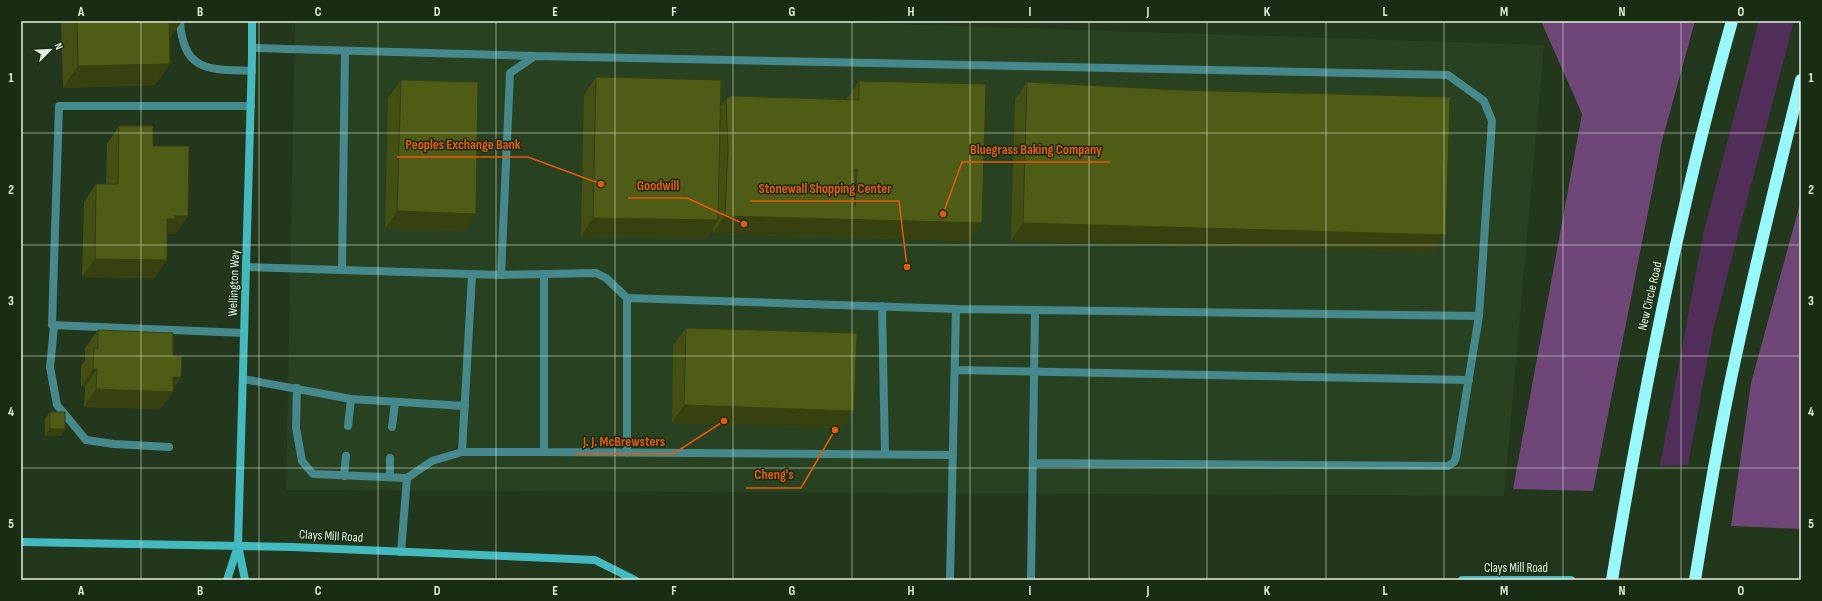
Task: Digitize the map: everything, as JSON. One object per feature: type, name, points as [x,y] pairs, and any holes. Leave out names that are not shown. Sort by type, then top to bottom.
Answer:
[{"type":"highway","name":"New Circle Road","points":[[1612,580],[1632,457],[1655,339],[1690,183],[1732,21]]},
{"type":"highway","points":[[1695,580],[1715,462],[1735,360],[1771,201],[1801,80]]},
{"type":"main road","name":"Wellington Way","points":[[245,580],[238,545],[252,71],[252,21]]},
{"type":"main road","name":"Clays Mill Road","points":[[21,542],[238,545],[595,560],[635,580]]},
{"type":"main road","name":"Wellington Way","points":[[227,580],[238,545]]},
{"type":"main road","name":"Clays Mill Road","points":[[1462,580],[1571,580]]},
{"type":"lane","points":[[180,21],[180,34],[189,57],[199,65],[211,69],[252,71]]},
{"type":"lane","points":[[252,48],[534,56],[1448,75],[1484,101],[1492,121],[1479,316],[1454,462],[1448,466],[1033,463]]},
{"type":"lane","points":[[342,270],[345,51]]},
{"type":"lane","points":[[501,276],[510,73],[534,56]]},
{"type":"lane","points":[[168,447],[114,444],[86,440],[57,405],[50,367],[54,328],[52,325],[59,106],[251,106]]},
{"type":"lane","points":[[246,267],[501,276],[596,273],[606,278],[627,298],[956,309],[1479,316]]},
{"type":"lane","points":[[544,274],[544,452]]},
{"type":"lane","points":[[462,452],[472,275]]},
{"type":"lane","points":[[626,453],[627,298]]},
{"type":"lane","points":[[882,306],[885,454]]},
{"type":"lane","points":[[950,580],[956,309]]},
{"type":"lane","points":[[1031,580],[1034,310]]},
{"type":"lane","points":[[52,325],[244,333]]},
{"type":"lane","points":[[955,370],[1469,380]]},
{"type":"lane","points":[[243,379],[297,388],[351,400],[465,406]]},
{"type":"lane","points":[[297,388],[296,428],[302,461],[314,474],[407,478],[432,462],[462,452],[953,455]]},
{"type":"lane","points":[[348,426],[351,400]]},
{"type":"lane","points":[[392,427],[395,403]]},
{"type":"lane","points":[[344,476],[346,456]]},
{"type":"lane","points":[[390,458],[390,477]]},
{"type":"lane","points":[[401,552],[407,478]]},
{"type":"shaded area","points":[[295,21],[805,21],[1544,45],[1504,496],[286,490]]},
{"type":"shaded area","points":[[1541,21],[1695,21],[1662,141],[1593,491],[1513,489],[1582,114]]},
{"type":"shaded area","points":[[1759,21],[1794,21],[1713,330],[1688,465],[1660,466],[1703,235]]},
{"type":"shaded area","points":[[1801,200],[1801,529],[1731,526],[1751,383]]},
{"type":"building","points":[[77,21],[169,21],[170,64],[78,66]]},
{"type":"building","points":[[596,77],[721,80],[718,220],[593,218]]},
{"type":"building","points":[[401,80],[478,82],[476,214],[397,211]]},
{"type":"building","points":[[859,81],[986,84],[982,223],[725,216],[728,150],[726,99],[731,96],[859,100]],"holes":[[[855,169],[857,169],[855,206]]]},
{"type":"building","points":[[1027,82],[1179,90],[1450,97],[1446,235],[1023,223]]},
{"type":"building","points":[[119,126],[153,126],[153,146],[189,146],[188,216],[174,216],[175,219],[167,219],[167,260],[95,259],[96,184],[118,184]]},
{"type":"building","points":[[686,328],[857,333],[854,411],[684,405]]},
{"type":"building","points":[[98,330],[173,333],[173,356],[182,356],[181,377],[173,377],[173,392],[96,389],[97,369],[93,369],[94,348],[98,348]]},
{"type":"building","points":[[50,412],[65,412],[65,429],[50,429]]},
{"type":"place","name":"Peoples Exchange Bank","points":[[601,184]]},
{"type":"place","name":"Bluegrass Baking Company","points":[[943,214]]},
{"type":"place","name":"Goodwill","points":[[744,224]]},
{"type":"place","name":"Stonewall Shopping Center","points":[[907,267]]},
{"type":"place","name":"J. J. McBrewsters","points":[[724,421]]},
{"type":"place","name":"Cheng's","points":[[835,430]]}]
